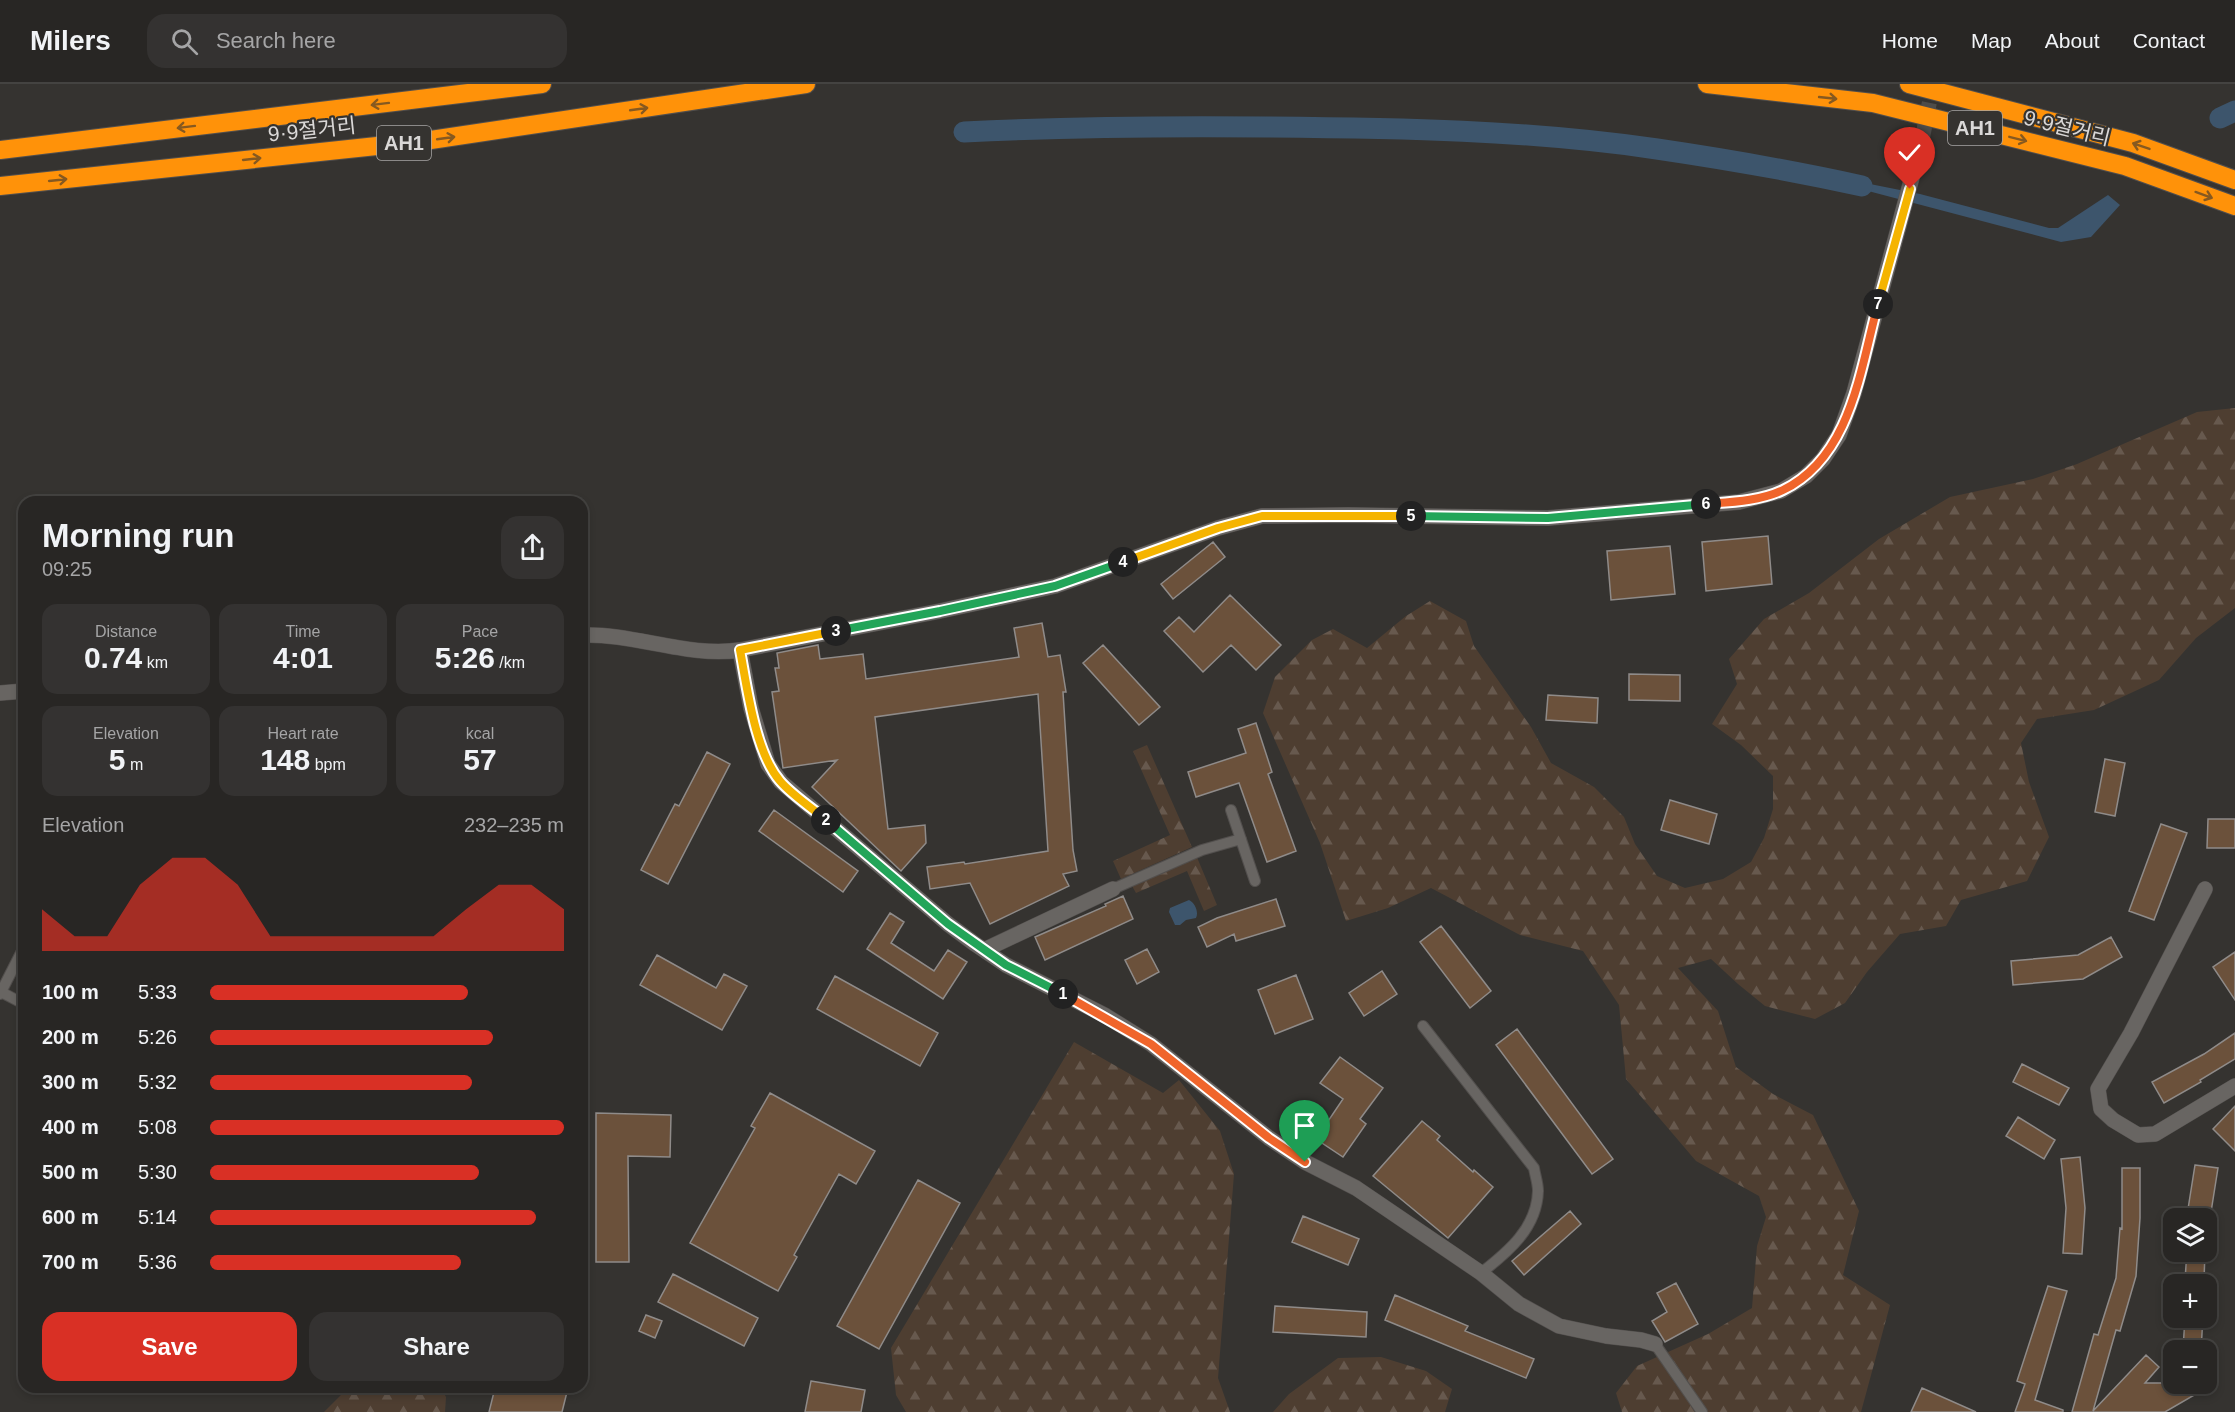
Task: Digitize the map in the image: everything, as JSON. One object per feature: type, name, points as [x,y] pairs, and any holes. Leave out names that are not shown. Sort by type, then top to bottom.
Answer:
[{"type":"highway","name":"9·9절거리","points":[[0,150],[542,84]]},
{"type":"highway","name":"9·9절거리","points":[[0,186],[424,141],[806,84]]},
{"type":"highway","name":"9·9절거리","points":[[1707,84],[1873,103],[2125,166],[2235,206]]},
{"type":"highway","name":"9·9절거리","points":[[1909,84],[2133,143],[2235,180]]},
{"type":"street","points":[[588,635],[727,652],[740,650],[1055,586],[1218,528],[1262,516],[1548,518],[1739,501],[1781,491],[1806,476],[1823,459],[1839,435],[1854,393],[1922,140]]},
{"type":"street","points":[[740,650],[751,708],[768,764],[781,782],[948,924],[1006,965],[1106,1016],[1151,1044],[1269,1138],[1305,1162],[1356,1188],[1482,1273],[1519,1304],[1559,1326],[1655,1344]]},
{"type":"street","points":[[0,693],[18,692]]},
{"type":"street","points":[[984,950],[1113,889]]},
{"type":"street","points":[[2205,889],[2131,1033],[2098,1089],[2101,1108],[2113,1120],[2138,1135],[2155,1134],[2235,1086]]},
{"type":"lane","points":[[1231,810],[1255,881]]},
{"type":"lane","points":[[1113,889],[1202,850],[1241,838]]},
{"type":"lane","points":[[18,958],[0,993],[18,1001]]},
{"type":"lane","points":[[1423,1026],[1534,1168],[1538,1191],[1533,1214],[1523,1234],[1482,1273]]},
{"type":"lane","points":[[1655,1344],[1702,1412]]},
{"type":"green space","points":[[2235,408],[2235,608],[2196,638],[2159,680],[2094,710],[2037,719],[2021,743],[2029,782],[2049,837],[2027,881],[1961,900],[1946,926],[1900,934],[1867,972],[1845,1003],[1815,1019],[1765,1006],[1711,959],[1678,968],[1718,1011],[1736,1067],[1773,1094],[1813,1115],[1859,1211],[1843,1275],[1890,1305],[1861,1412],[1622,1412],[1616,1393],[1637,1366],[1708,1334],[1752,1308],[1757,1246],[1766,1217],[1759,1196],[1696,1161],[1626,1079],[1619,1005],[1583,951],[1520,935],[1431,888],[1388,908],[1346,921],[1320,843],[1263,713],[1275,677],[1312,640],[1333,629],[1367,648],[1406,616],[1430,601],[1466,621],[1474,646],[1531,727],[1551,763],[1594,787],[1624,817],[1635,844],[1657,876],[1685,888],[1723,879],[1751,862],[1764,838],[1773,809],[1773,776],[1741,745],[1712,724],[1737,684],[1729,659],[1764,619],[1809,593],[1879,539],[1950,497],[2033,479],[2077,464],[2197,412]]},
{"type":"green space","points":[[1147,745],[1192,847],[1121,879],[1113,861],[1170,835],[1133,751]]},
{"type":"green space","points":[[1196,855],[1217,905],[1204,911],[1187,871],[1136,893],[1131,884]]},
{"type":"green space","points":[[1074,1042],[1163,1093],[1179,1080],[1220,1131],[1234,1174],[1218,1378],[1230,1412],[906,1412],[896,1395],[891,1348]]},
{"type":"green space","points":[[1381,1357],[1426,1371],[1452,1389],[1445,1412],[1273,1412],[1289,1394],[1338,1358]]},
{"type":"green space","points":[[343,1393],[444,1393],[446,1397],[445,1412],[324,1412]]},
{"type":"water","points":[[2235,105],[2235,122],[2227,120],[2220,113]]},
{"type":"water","points":[[1835,177],[1920,194],[2049,228],[2058,228],[2108,195],[2120,205],[2091,237],[2061,242],[1834,182]]},
{"type":"water","points":[[1189,900],[1196,908],[1196,918],[1175,925],[1169,912],[1170,908]]},
{"type":"building","points":[[1768,536],[1772,584],[1706,591],[1702,542]]},
{"type":"building","points":[[1213,542],[1225,557],[1173,599],[1161,584]]},
{"type":"building","points":[[1670,546],[1675,594],[1611,600],[1607,551]]},
{"type":"building","points":[[1230,595],[1281,645],[1256,670],[1231,645],[1203,672],[1164,631],[1179,617],[1194,632]]},
{"type":"building","points":[[1042,623],[1048,657],[1060,655],[1066,692],[1063,692],[1073,850],[1077,871],[1063,874],[1069,886],[990,924],[970,883],[930,889],[927,867],[964,862],[965,864],[1048,851],[1038,694],[875,717],[888,829],[925,825],[926,843],[901,871],[812,787],[837,760],[783,768],[772,692],[779,691],[775,668],[779,668],[777,653],[818,645],[820,659],[863,654],[866,679],[1019,657],[1014,628]]},
{"type":"building","points":[[1103,645],[1160,707],[1139,725],[1083,663]]},
{"type":"building","points":[[1629,674],[1680,675],[1680,701],[1629,700]]},
{"type":"building","points":[[1548,695],[1598,698],[1597,723],[1546,720]]},
{"type":"building","points":[[1256,723],[1272,772],[1268,774],[1296,851],[1267,862],[1239,783],[1196,797],[1188,772],[1246,753],[1238,729]]},
{"type":"building","points":[[707,752],[730,764],[668,884],[641,870],[675,804],[679,806]]},
{"type":"building","points":[[2105,759],[2125,763],[2115,816],[2095,812]]},
{"type":"building","points":[[1670,800],[1717,814],[1709,844],[1661,830]]},
{"type":"building","points":[[774,810],[858,871],[843,892],[759,831]]},
{"type":"building","points":[[2208,819],[2235,819],[2235,848],[2207,848]]},
{"type":"building","points":[[2161,824],[2187,833],[2154,920],[2129,911]]},
{"type":"building","points":[[1123,896],[1133,919],[1045,960],[1035,937],[1106,906],[1105,904]]},
{"type":"building","points":[[1276,899],[1285,926],[1236,941],[1234,934],[1207,947],[1198,927],[1217,918]]},
{"type":"building","points":[[890,913],[904,922],[891,943],[934,971],[948,950],[967,962],[943,999],[867,949]]},
{"type":"building","points":[[1441,926],[1491,991],[1470,1008],[1420,942]]},
{"type":"building","points":[[2111,937],[2122,957],[2083,979],[2013,985],[2011,961],[2078,955]]},
{"type":"building","points":[[1147,949],[1159,972],[1137,984],[1125,960]]},
{"type":"building","points":[[2235,952],[2235,1000],[2213,967]]},
{"type":"building","points":[[657,955],[716,988],[724,974],[747,986],[722,1030],[640,985]]},
{"type":"building","points":[[1382,971],[1397,994],[1364,1016],[1349,993]]},
{"type":"building","points":[[1296,975],[1313,1019],[1275,1034],[1258,990]]},
{"type":"building","points":[[835,976],[938,1033],[920,1066],[817,1009]]},
{"type":"building","points":[[1517,1029],[1613,1159],[1592,1174],[1496,1045]]},
{"type":"building","points":[[2235,1033],[2235,1059],[2164,1103],[2152,1082],[2204,1054]]},
{"type":"building","points":[[1340,1057],[1383,1088],[1360,1119],[1366,1124],[1343,1157],[1316,1139],[1343,1099],[1320,1083]]},
{"type":"building","points":[[2022,1064],[2069,1088],[2059,1105],[2013,1082]]},
{"type":"building","points":[[770,1093],[875,1151],[856,1184],[839,1174],[794,1255],[797,1257],[778,1291],[690,1243],[755,1128],[751,1126]]},
{"type":"building","points":[[2235,1106],[2235,1151],[2213,1129]]},
{"type":"building","points":[[596,1113],[671,1115],[670,1157],[628,1156],[629,1262],[596,1262]]},
{"type":"building","points":[[2018,1117],[2055,1140],[2044,1159],[2006,1136]]},
{"type":"building","points":[[1422,1121],[1440,1136],[1437,1140],[1493,1187],[1448,1238],[1373,1176]]},
{"type":"building","points":[[2080,1157],[2085,1208],[2082,1254],[2063,1253],[2066,1208],[2061,1159]]},
{"type":"building","points":[[2195,1165],[2218,1168],[2212,1208],[2188,1208]]},
{"type":"building","points":[[2122,1168],[2140,1168],[2140,1218],[2136,1276],[2120,1331],[2116,1330],[2093,1411],[2146,1355],[2159,1367],[2145,1383],[2163,1383],[2163,1394],[2196,1394],[2165,1412],[2072,1412],[2094,1334],[2098,1335],[2116,1278],[2120,1228],[2122,1229]]},
{"type":"building","points":[[918,1180],[960,1203],[879,1349],[837,1326]]},
{"type":"building","points":[[1570,1211],[1581,1224],[1524,1275],[1512,1261]]},
{"type":"building","points":[[1303,1216],[1359,1239],[1348,1265],[1292,1242]]},
{"type":"building","points":[[2186,1262],[2205,1262],[2204,1274],[2185,1274]]},
{"type":"building","points":[[673,1274],[758,1318],[744,1346],[658,1302]]},
{"type":"building","points":[[1676,1283],[1698,1324],[1665,1342],[1652,1321],[1667,1312],[1657,1293]]},
{"type":"building","points":[[2048,1286],[2067,1291],[2035,1400],[2063,1410],[2063,1412],[2015,1412],[2025,1384],[2017,1381]]},
{"type":"building","points":[[1395,1295],[1468,1326],[1465,1331],[1534,1359],[1526,1378],[1385,1320]]},
{"type":"building","points":[[1275,1306],[1367,1312],[1366,1337],[1273,1332]]},
{"type":"building","points":[[646,1315],[662,1321],[655,1338],[639,1331]]},
{"type":"building","points":[[2184,1328],[2202,1328],[2202,1340],[2184,1340]]},
{"type":"building","points":[[811,1381],[865,1390],[861,1412],[805,1412]]},
{"type":"building","points":[[1922,1388],[1976,1412],[1911,1412]]},
{"type":"building","points":[[494,1393],[567,1393],[562,1412],[489,1412]]},
{"type":"waterway","points":[[2220,118],[2235,111]]},
{"type":"waterway","points":[[964,132],[1078,128],[1316,127],[1511,134],[1657,149],[1862,186]]},
{"type":"tunnel","points":[[1922,140],[1933,84]]},
{"type":"route","points":[[1305,1162],[1269,1138],[1151,1044],[1106,1016],[1006,965],[975,944],[948,924],[781,782],[768,764],[751,708],[740,650],[1055,586],[1218,528],[1262,516],[1548,518],[1739,501],[1781,491],[1806,476],[1823,459],[1839,435],[1854,393],[1910,189]]}]
